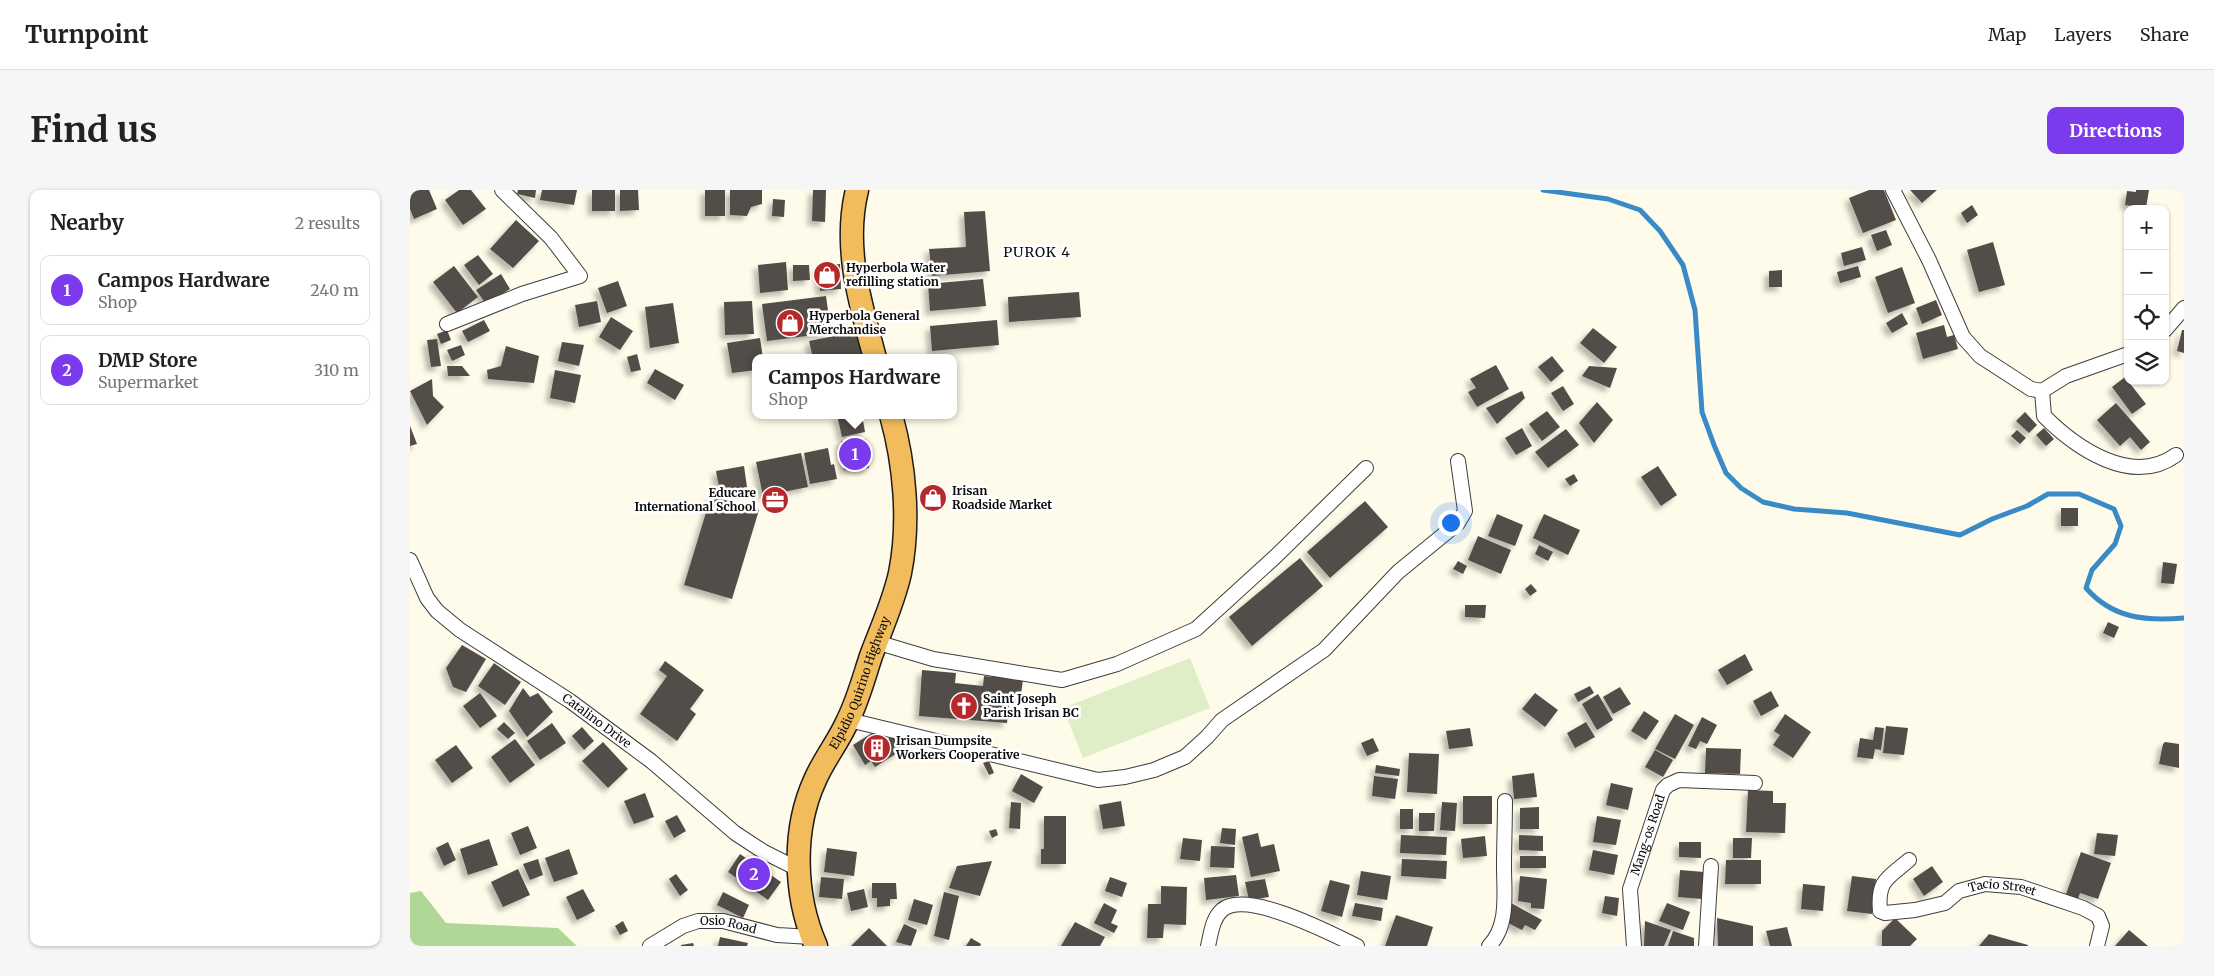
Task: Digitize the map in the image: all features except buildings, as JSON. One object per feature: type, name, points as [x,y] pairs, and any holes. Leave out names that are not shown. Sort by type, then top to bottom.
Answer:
[{"type":"highway","points":[[857,190],[850,239],[858,296],[874,354]]},
{"type":"highway","name":"Elpidio Quirino Highway","points":[[814,941],[806,912],[800,870],[799,844],[805,808],[814,780],[849,720],[900,574],[905,533],[901,464],[892,419]]},
{"type":"street","points":[[446,324],[522,294],[580,276],[551,238],[502,190]]},
{"type":"street","points":[[1893,190],[1929,260],[1963,337],[1980,356],[2031,389],[2042,391],[2066,376],[2124,355]]},
{"type":"street","points":[[2169,326],[2184,311]]},
{"type":"street","points":[[2042,391],[2044,416],[2064,436],[2098,457],[2136,468],[2164,464],[2176,455]]},
{"type":"street","points":[[849,720],[1098,780],[1125,777],[1154,770],[1185,756],[1207,737],[1222,720],[1324,650],[1398,572],[1458,523],[1465,511],[1458,461]]},
{"type":"street","points":[[876,642],[933,659],[1062,680],[1117,664],[1196,628],[1275,557],[1366,468]]},
{"type":"street","name":"Catalino Drive","points":[[410,560],[427,598],[437,611],[460,630],[570,701],[600,723],[651,761],[735,833],[764,852],[800,870]]},
{"type":"street","name":"Mang-os Road","points":[[1634,946],[1630,889],[1663,790],[1668,785],[1679,780],[1755,783]]},
{"type":"street","points":[[1489,946],[1493,942],[1501,924],[1505,899],[1505,800]]},
{"type":"street","name":"Tacio Street","points":[[1909,860],[1882,884],[1879,896],[1880,910],[1885,913],[1915,910],[1945,903],[1959,891],[1985,884],[2021,887],[2083,908],[2098,916],[2102,926],[2097,946]]},
{"type":"street","points":[[1706,946],[1711,866]]},
{"type":"street","points":[[1208,946],[1214,923],[1223,910],[1235,906],[1265,907],[1295,916],[1357,946]]},
{"type":"street","name":"Osio Road","points":[[650,946],[683,926],[698,921],[723,921],[777,935],[814,941]]},
{"type":"green space","points":[[1190,658],[1210,708],[1083,758],[1063,708]]},
{"type":"green space","points":[[421,891],[446,923],[558,928],[577,946],[410,946],[410,893]]},
{"type":"waterway","points":[[1543,190],[1608,199],[1640,210],[1660,231],[1683,265],[1695,310],[1702,412],[1726,473],[1741,488],[1763,502],[1794,509],[1847,513],[1960,535],[1992,519],[2027,506],[2048,494],[2079,494],[2114,509],[2121,526],[2115,544],[2092,570],[2086,588],[2107,606],[2131,616],[2156,619],[2184,618]]},
{"type":"place","name":"Hyperbola Water refilling station","points":[[827,275]]},
{"type":"place","name":"Hyperbola General Merchandise","points":[[790,323]]},
{"type":"place","name":"Campos Hardware","points":[[855,454]]},
{"type":"place","name":"Irisan Roadside Market","points":[[933,498]]},
{"type":"place","name":"Educare International School","points":[[775,500]]},
{"type":"place","name":"Saint Joseph Parish Irisan BC","points":[[964,706]]},
{"type":"place","name":"Irisan Dumpsite Workers Cooperative","points":[[877,748]]},
{"type":"place","name":"DMP Store","points":[[754,874]]},
{"type":"district","name":"PUROK 4","points":[[1037,252]]}]
